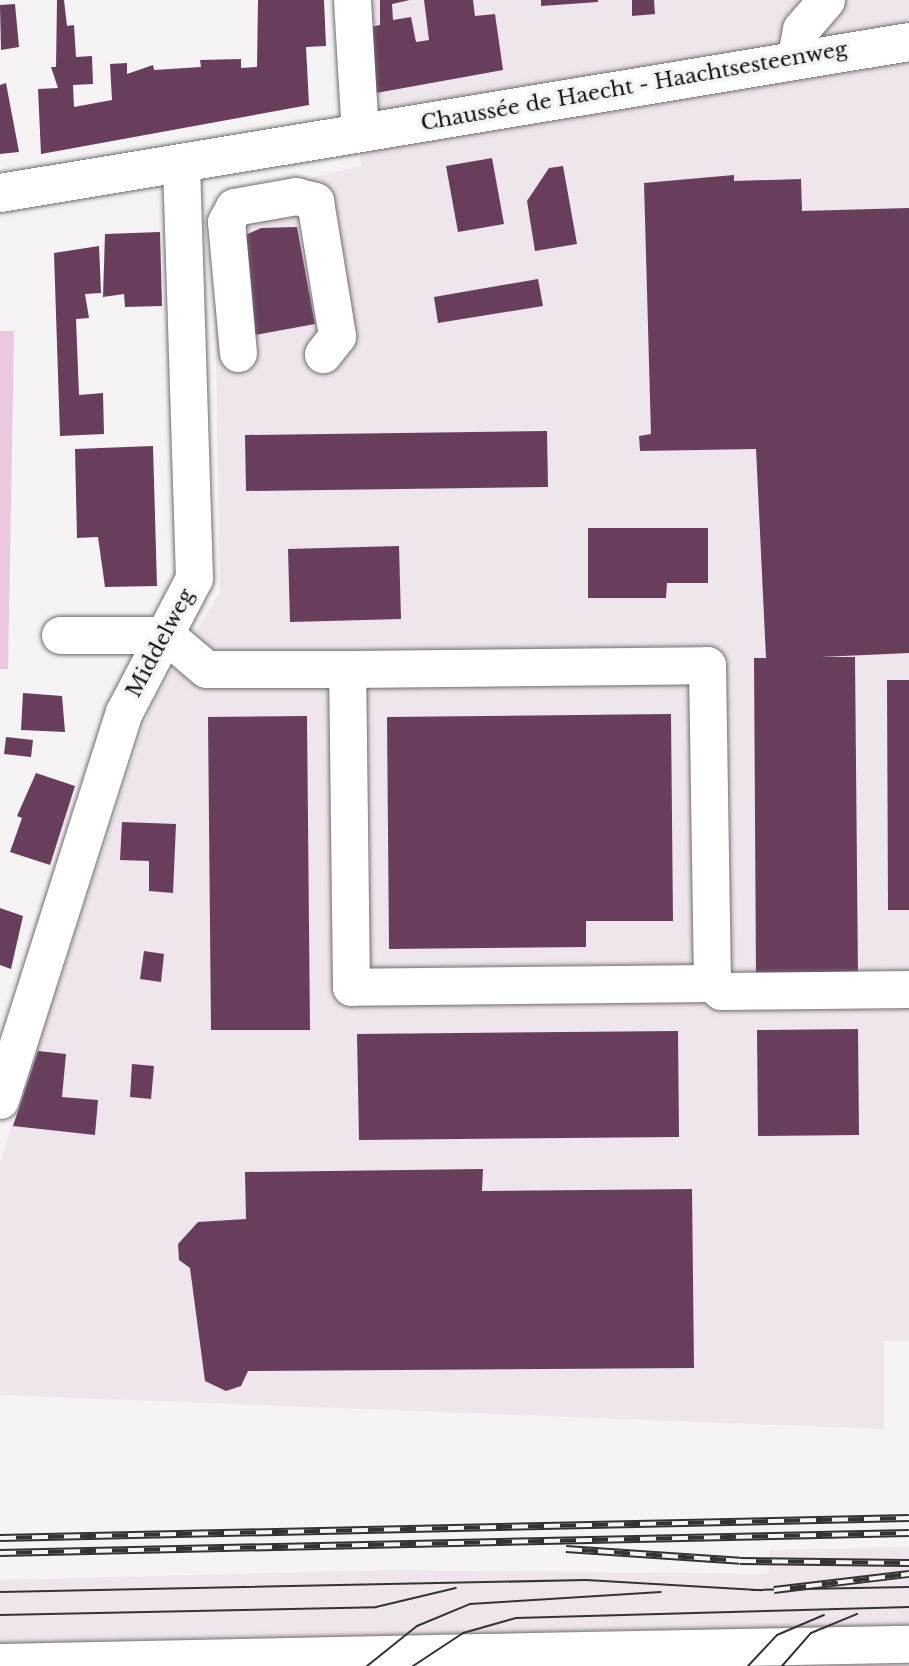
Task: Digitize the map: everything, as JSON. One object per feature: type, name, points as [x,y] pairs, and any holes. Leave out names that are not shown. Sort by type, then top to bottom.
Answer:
[{"type":"main road","name":"Chaussée de Haecht - Haachtsesteenweg","points":[[0,193],[181,165],[796,57],[909,42]]},
{"type":"street","points":[[352,0],[360,133]]},
{"type":"street","points":[[796,57],[802,29],[826,0]]},
{"type":"street","name":"Middelweg","points":[[0,1100],[124,712],[191,589],[196,555],[181,165]]},
{"type":"street","points":[[238,353],[226,222],[234,207],[296,196],[315,201],[337,336],[323,354]]},
{"type":"street","points":[[60,635],[166,635],[206,669],[707,665],[712,983]]},
{"type":"street","points":[[347,669],[351,988],[712,983],[721,991],[909,989]]},
{"type":"street","points":[[0,1662],[256,1663],[525,1659],[909,1644]]},
{"type":"shaded area","points":[[350,0],[909,0],[909,1341],[884,1341],[884,1429],[0,1395],[0,1161],[150,708],[220,592],[213,202],[361,166]]},
{"type":"shaded area","points":[[0,331],[14,331],[8,669],[0,669]]},
{"type":"shaded area","points":[[909,1547],[909,1666],[0,1666],[0,1580],[394,1570],[769,1574],[769,1550]]},
{"type":"building","points":[[57,0],[64,0],[67,26],[74,25],[76,57],[92,56],[93,84],[73,85],[74,107],[112,100],[110,64],[127,63],[127,74],[153,65],[154,70],[201,67],[200,60],[241,59],[241,68],[257,67],[258,0],[324,0],[326,46],[306,47],[309,105],[41,154],[38,89],[58,88],[51,67],[56,67]]},
{"type":"building","points":[[380,0],[410,0],[392,4],[393,20],[411,17],[416,42],[429,40],[424,0],[473,0],[475,16],[495,14],[503,70],[365,95],[360,29],[380,25]]},
{"type":"building","points":[[541,0],[598,0],[598,2],[541,6]]},
{"type":"building","points":[[632,0],[654,0],[655,14],[632,16]]},
{"type":"building","points":[[15,4],[19,47],[1,50],[0,5]]},
{"type":"building","points":[[6,83],[19,152],[0,154],[0,85]]},
{"type":"building","points":[[492,158],[504,224],[458,232],[446,166]]},
{"type":"building","points":[[563,166],[577,244],[535,251],[527,201],[549,168]]},
{"type":"building","points":[[734,175],[734,181],[801,179],[802,211],[909,208],[909,653],[821,657],[855,657],[858,975],[756,976],[754,658],[766,658],[756,449],[640,451],[639,436],[651,434],[644,183]]},
{"type":"building","points":[[297,227],[315,324],[255,335],[239,238],[261,228]]},
{"type":"building","points":[[160,232],[162,306],[125,307],[124,294],[103,297],[105,234]]},
{"type":"building","points":[[99,246],[101,293],[85,294],[89,318],[76,319],[79,395],[103,393],[104,434],[60,436],[54,253]]},
{"type":"building","points":[[538,279],[543,306],[438,323],[434,297]]},
{"type":"building","points":[[547,431],[548,487],[246,491],[245,435]]},
{"type":"building","points":[[153,446],[157,586],[105,587],[98,537],[77,538],[75,449]]},
{"type":"building","points":[[588,528],[708,528],[708,583],[667,583],[666,598],[588,598]]},
{"type":"building","points":[[399,546],[401,619],[290,622],[288,549]]},
{"type":"building","points":[[887,680],[909,680],[909,910],[888,910]]},
{"type":"building","points":[[23,693],[62,696],[65,732],[21,730]]},
{"type":"building","points":[[671,714],[673,921],[586,921],[586,947],[389,949],[387,717]]},
{"type":"building","points":[[307,716],[310,1030],[211,1030],[208,717]]},
{"type":"building","points":[[6,737],[33,740],[31,757],[4,754]]},
{"type":"building","points":[[36,773],[75,786],[50,865],[10,852],[22,818],[17,816]]},
{"type":"building","points":[[122,822],[176,824],[173,893],[149,891],[149,861],[120,860]]},
{"type":"building","points":[[0,908],[23,916],[11,969],[0,965]]},
{"type":"building","points":[[144,951],[164,954],[161,982],[140,979]]},
{"type":"building","points":[[858,1029],[859,1135],[758,1136],[757,1030]]},
{"type":"building","points":[[678,1031],[679,1137],[359,1140],[357,1034]]},
{"type":"building","points":[[38,1051],[66,1054],[62,1097],[98,1100],[95,1135],[13,1126]]},
{"type":"building","points":[[132,1064],[154,1066],[151,1099],[130,1097]]},
{"type":"building","points":[[483,1169],[482,1191],[692,1189],[694,1368],[248,1371],[241,1386],[226,1391],[205,1381],[190,1268],[179,1260],[178,1244],[198,1222],[246,1219],[245,1172]]},
{"type":"tram line","points":[[0,1592],[586,1580],[762,1590]]},
{"type":"tram line","points":[[752,1590],[909,1587]]},
{"type":"tram line","points":[[0,1615],[376,1607],[456,1588]]},
{"type":"tram line","points":[[367,1666],[417,1626],[470,1604],[661,1592]]},
{"type":"tram line","points":[[413,1666],[463,1633],[516,1618],[909,1607]]},
{"type":"tram line","points":[[782,1666],[811,1633],[857,1614]]},
{"type":"tram line","points":[[748,1666],[777,1635],[824,1615]]},
{"type":"railway","points":[[0,1538],[909,1518]]},
{"type":"railway","points":[[0,1553],[909,1533]]},
{"type":"railway","points":[[566,1549],[740,1561],[909,1563]]},
{"type":"railway","points":[[774,1590],[909,1574]]}]
